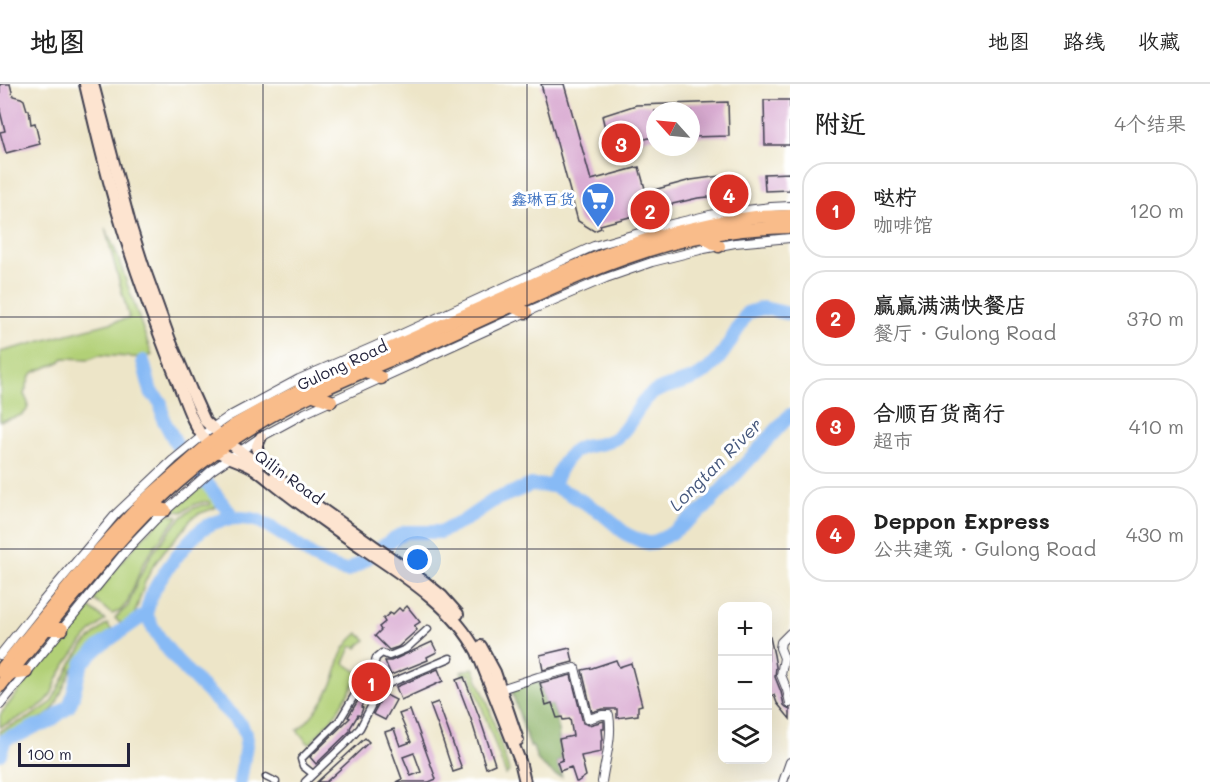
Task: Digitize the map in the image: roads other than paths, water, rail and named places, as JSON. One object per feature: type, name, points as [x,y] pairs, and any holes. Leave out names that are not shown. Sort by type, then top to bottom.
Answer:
[{"type":"main road","points":[[85,84],[106,171],[133,264],[194,422],[214,448]]},
{"type":"main road","name":"Qilin Road","points":[[93,84],[125,208],[143,266],[170,340],[202,416],[226,439],[356,539]]},
{"type":"main road","name":"Gulong Road","points":[[0,686],[5,672],[92,558],[129,516],[156,490],[226,439],[267,418],[312,384],[413,333],[587,261],[658,236],[738,219],[790,216]]},
{"type":"main road","name":"Gulong Road","points":[[312,384],[366,371],[511,306],[579,283],[655,249],[702,236],[755,235],[773,228],[790,227]]},
{"type":"main road","points":[[773,228],[785,239]]},
{"type":"main road","points":[[702,236],[719,246]]},
{"type":"main road","points":[[511,306],[526,312]]},
{"type":"main road","points":[[413,350],[430,356]]},
{"type":"main road","points":[[366,371],[381,378]]},
{"type":"main road","points":[[312,384],[331,400]]},
{"type":"main road","points":[[259,465],[257,446],[261,437]]},
{"type":"main road","name":"Qilin Road","points":[[214,448],[256,470],[286,494],[434,589],[460,616],[480,644],[495,672],[531,782]]},
{"type":"main road","name":"Gulong Road","points":[[5,672],[120,549],[148,510],[193,465]]},
{"type":"main road","points":[[142,489],[156,490]]},
{"type":"main road","points":[[148,510],[165,510]]},
{"type":"main road","points":[[115,516],[129,516]]},
{"type":"main road","name":"Qilin Road","points":[[392,564],[451,614],[470,638],[520,760],[525,782]]},
{"type":"main road","points":[[46,629],[62,629]]},
{"type":"main road","points":[[5,672],[26,672]]},
{"type":"street","points":[[413,333],[594,246],[714,214],[790,206]]},
{"type":"street","points":[[226,439],[261,437],[331,400],[526,312],[579,283],[755,235],[785,239]]},
{"type":"street","points":[[0,655],[115,516],[142,489],[193,465],[226,439],[246,407],[312,384]]},
{"type":"street","points":[[0,705],[62,629],[120,549],[165,510],[193,465]]},
{"type":"street","points":[[313,774],[303,766],[301,759],[339,721],[376,658],[382,653],[389,656],[406,649],[428,629]]},
{"type":"street","points":[[790,633],[780,648],[784,658],[781,675],[790,699]]},
{"type":"street","points":[[0,639],[9,644]]},
{"type":"street","points":[[305,782],[360,729],[381,687],[450,658]]},
{"type":"street","points":[[501,689],[538,676],[575,668],[588,719],[609,715],[610,740],[602,782]]},
{"type":"street","points":[[783,782],[790,762]]},
{"type":"street","points":[[266,777],[276,782]]},
{"type":"waterway","points":[[553,486],[561,467],[575,451],[614,439],[625,429],[647,397],[702,374],[718,360],[747,313],[763,308],[790,314]]},
{"type":"waterway","points":[[143,361],[151,392],[161,403],[163,419],[177,445],[234,518]]},
{"type":"waterway","name":"Longtan River","points":[[240,782],[247,739],[242,726],[176,660],[146,614],[153,592],[162,576],[181,550],[201,530],[229,519],[244,518],[259,521],[318,560],[347,571],[406,532],[440,532],[462,522],[494,500],[531,485],[553,486],[570,494],[600,512],[626,534],[651,544],[672,533],[705,508],[790,415]]},
{"type":"waterway","points":[[0,754],[5,740],[46,724],[69,706],[83,662],[100,646],[146,614]]},
{"type":"place","name":"合顺百货商行","points":[[621,143]]},
{"type":"place","name":"Deppon Express","points":[[729,194]]},
{"type":"place","name":"赢赢满满快餐店","points":[[650,210]]},
{"type":"place","name":"鑫琳百货","points":[[598,228]]},
{"type":"place","name":"哒柠","points":[[371,682]]}]
